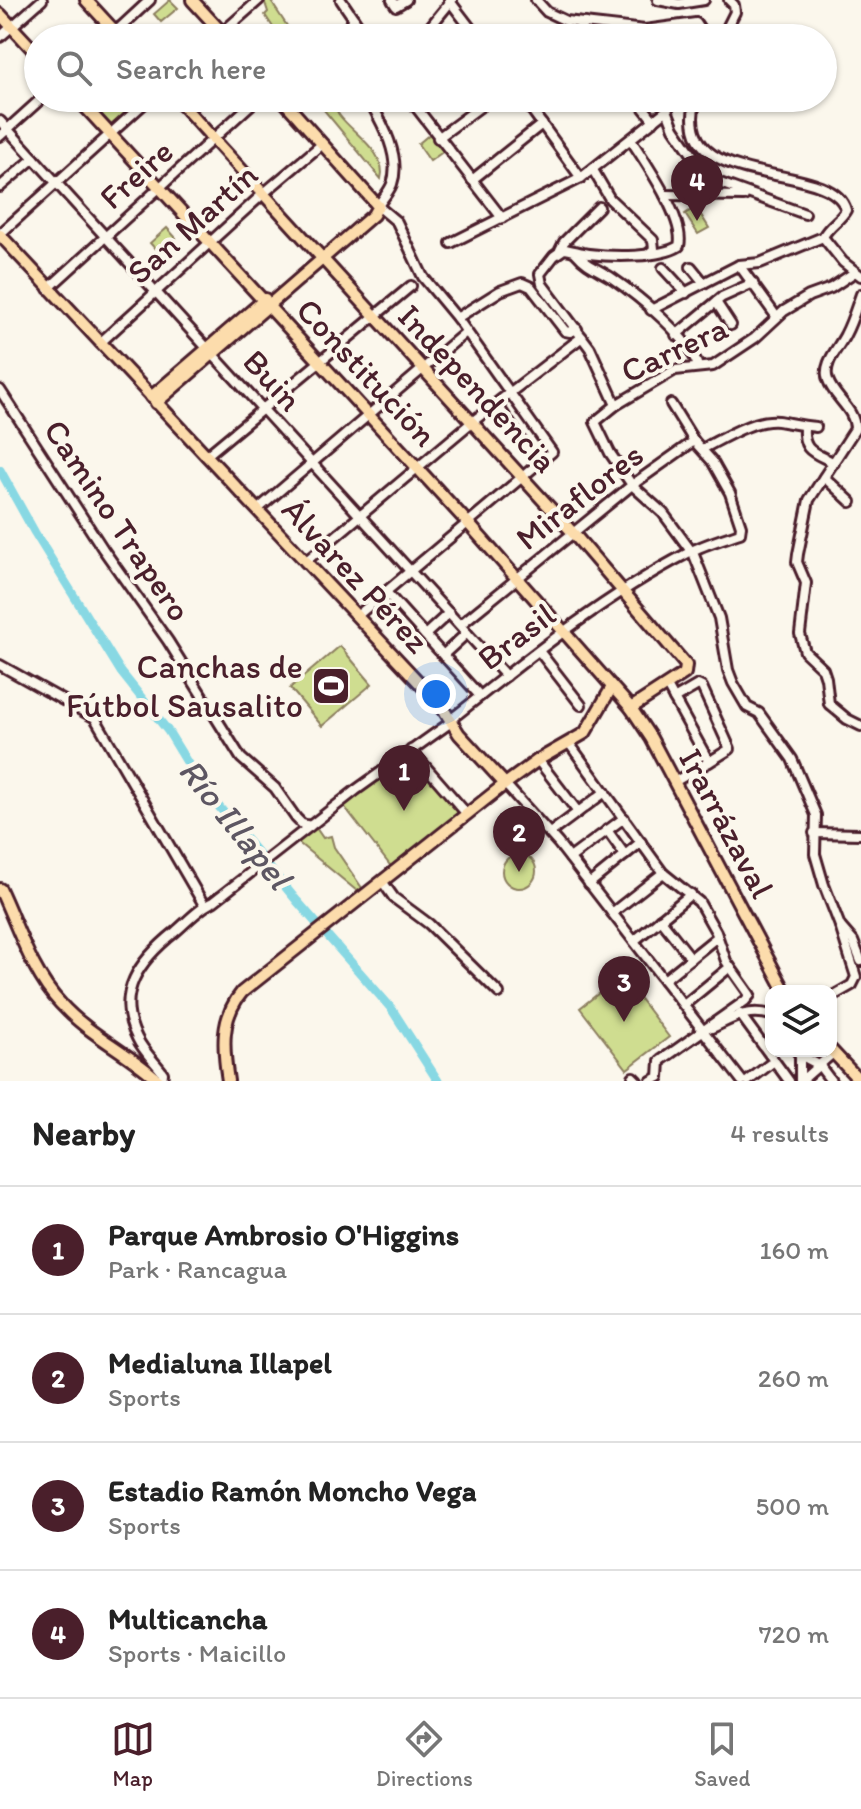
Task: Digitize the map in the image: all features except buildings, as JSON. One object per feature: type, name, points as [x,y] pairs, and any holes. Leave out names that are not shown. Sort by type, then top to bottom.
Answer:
[{"type":"main road","points":[[86,0],[105,24]]},
{"type":"main road","points":[[192,0],[211,24]]},
{"type":"main road","points":[[0,14],[24,40]]},
{"type":"main road","name":"Constitución","points":[[90,112],[468,523],[612,687]]},
{"type":"main road","name":"Independencia","points":[[189,112],[573,533],[686,665],[686,672],[667,686]]},
{"type":"main road","points":[[153,400],[373,215],[378,206],[293,112]]},
{"type":"main road","name":"Álvarez Pérez","points":[[0,234],[48,289],[442,707],[450,721],[505,784]]},
{"type":"main road","points":[[631,708],[667,686]]},
{"type":"main road","points":[[231,1081],[231,1023],[238,1003],[254,981],[505,784],[590,727],[612,687]]},
{"type":"main road","name":"Irarrázaval","points":[[612,687],[651,738],[782,985]]},
{"type":"main road","points":[[0,889],[42,980],[59,1002],[82,1023],[161,1081]]},
{"type":"main road","points":[[837,1056],[860,1081]]},
{"type":"street","points":[[0,37],[42,0]]},
{"type":"street","points":[[127,24],[150,0]]},
{"type":"street","points":[[234,24],[259,0]]},
{"type":"street","points":[[341,0],[357,24]]},
{"type":"street","points":[[394,3],[406,0]]},
{"type":"street","points":[[536,0],[558,19],[594,24]]},
{"type":"street","points":[[658,0],[679,4],[704,0]]},
{"type":"street","points":[[729,24],[735,12],[732,2],[745,0]]},
{"type":"street","points":[[432,24],[451,1],[468,24]]},
{"type":"street","points":[[350,24],[354,19]]},
{"type":"street","points":[[4,132],[26,112]]},
{"type":"street","points":[[0,234],[135,112]]},
{"type":"street","name":"Freire","points":[[48,289],[243,112]]},
{"type":"street","points":[[357,616],[552,452],[457,318],[423,277],[397,222],[378,206],[391,185],[394,169],[393,155],[376,112]]},
{"type":"street","points":[[419,112],[502,218]]},
{"type":"street","points":[[438,138],[473,112]]},
{"type":"street","points":[[533,112],[581,178]]},
{"type":"street","points":[[647,112],[654,121]]},
{"type":"street","points":[[451,243],[581,178],[665,112]]},
{"type":"street","points":[[668,112],[674,128],[709,179],[805,214]]},
{"type":"street","points":[[651,310],[739,265],[760,263],[823,237],[846,210],[844,201],[828,189],[732,163],[705,150],[696,135],[695,112]]},
{"type":"street","name":"Buin","points":[[0,121],[4,132],[34,158],[106,236],[506,676]]},
{"type":"street","points":[[472,180],[542,124]]},
{"type":"street","points":[[560,250],[569,249],[591,255],[648,254],[669,252],[679,246],[682,237],[665,195],[631,140]]},
{"type":"street","name":"San Martín","points":[[100,343],[322,144]]},
{"type":"street","points":[[0,187],[34,158]]},
{"type":"street","points":[[593,170],[610,199],[653,240],[654,249],[648,254]]},
{"type":"street","points":[[665,195],[749,195]]},
{"type":"street","points":[[599,207],[564,242],[540,274],[540,279],[580,333],[616,405]]},
{"type":"street","points":[[823,237],[858,274]]},
{"type":"street","points":[[576,252],[585,263],[610,277],[651,310],[676,335],[698,367]]},
{"type":"street","points":[[739,265],[776,316]]},
{"type":"street","points":[[691,267],[704,283]]},
{"type":"street","points":[[663,268],[686,293]]},
{"type":"street","name":"Carrera","points":[[632,485],[603,441],[595,422],[616,405],[675,370],[713,366],[771,325],[776,316],[809,296],[858,274]]},
{"type":"street","points":[[457,318],[500,291],[522,283],[531,287],[565,331],[580,333]]},
{"type":"street","points":[[676,335],[716,302],[753,283]]},
{"type":"street","points":[[206,456],[411,286]]},
{"type":"street","points":[[861,294],[829,363],[827,379],[855,425],[806,509],[797,562],[806,583],[800,634],[805,652],[823,669],[829,704],[861,726]]},
{"type":"street","points":[[716,302],[731,325]]},
{"type":"street","points":[[257,510],[466,332]]},
{"type":"street","points":[[305,562],[472,422],[573,344],[580,333]]},
{"type":"street","points":[[573,344],[592,356]]},
{"type":"street","name":"Camino Trapero","points":[[0,390],[103,549],[168,641],[241,758],[275,788],[302,824],[310,826]]},
{"type":"street","points":[[497,404],[526,448]]},
{"type":"street","points":[[671,404],[702,449],[740,430],[768,422],[816,427]]},
{"type":"street","points":[[804,426],[804,440],[811,453],[834,463]]},
{"type":"street","name":"Miraflores","points":[[460,625],[632,485],[694,441]]},
{"type":"street","name":"Brasil","points":[[204,905],[216,900],[565,631],[690,551],[740,533],[741,526],[730,493],[702,449]]},
{"type":"street","points":[[824,477],[851,502]]},
{"type":"street","points":[[632,485],[663,513],[694,555],[714,601],[733,683],[747,707],[759,713],[792,759],[816,815],[815,854],[856,977],[852,985],[837,994]]},
{"type":"street","points":[[386,592],[480,696]]},
{"type":"street","points":[[425,635],[449,613]]},
{"type":"street","points":[[443,655],[467,633]]},
{"type":"street","points":[[539,651],[581,705]]},
{"type":"street","points":[[0,665],[95,718],[204,905],[155,948],[131,981],[127,1004],[137,1038],[163,1073],[161,1081]]},
{"type":"street","points":[[674,699],[698,685],[702,687],[730,749],[674,782]]},
{"type":"street","points":[[667,686],[709,762]]},
{"type":"street","points":[[569,743],[663,873],[699,902],[730,967],[750,995],[660,1061],[659,1077],[651,1081]]},
{"type":"street","points":[[411,750],[467,814]]},
{"type":"street","points":[[538,760],[578,812]]},
{"type":"street","name":"Álvarez Pérez","points":[[505,784],[570,858],[742,1081]]},
{"type":"street","points":[[550,833],[605,792]]},
{"type":"street","points":[[570,858],[624,818]]},
{"type":"street","points":[[607,830],[625,855]]},
{"type":"street","points":[[814,833],[860,834]]},
{"type":"street","points":[[589,884],[641,842]]},
{"type":"street","points":[[612,913],[663,873]]},
{"type":"street","points":[[382,881],[394,898],[429,924],[499,993]]},
{"type":"street","points":[[634,941],[691,894]]},
{"type":"street","points":[[660,919],[691,958]]},
{"type":"street","points":[[840,926],[853,941],[861,961]]},
{"type":"street","points":[[664,980],[717,937]]},
{"type":"street","points":[[685,1004],[730,967]]},
{"type":"street","points":[[703,1029],[740,1014],[765,1013]]},
{"type":"street","points":[[740,1014],[789,1081]]},
{"type":"street","points":[[798,1057],[800,1081]]},
{"type":"street","points":[[805,1057],[819,1065],[831,1081]]},
{"type":"street","points":[[800,1081],[826,1057]]},
{"type":"street","points":[[748,1081],[774,1061]]},
{"type":"green space","points":[[170,0],[178,8],[161,22],[154,14]]},
{"type":"green space","points":[[264,0],[270,0],[286,24],[271,24],[265,15],[268,12]]},
{"type":"green space","points":[[94,112],[130,112],[114,127],[108,127]]},
{"type":"green space","points":[[326,112],[337,112],[375,153],[380,161],[381,179]]},
{"type":"green space","points":[[431,133],[444,151],[430,161],[418,144]]},
{"type":"green space","points":[[696,207],[709,228],[698,234],[685,214]]},
{"type":"green space","points":[[167,228],[176,238],[159,253],[150,243]]},
{"type":"green space","name":"Canchas de Fútbol Sausalito","points":[[340,646],[372,684],[322,726],[290,688]]},
{"type":"green space","points":[[413,754],[464,815],[393,869],[344,806]]},
{"type":"green space","points":[[314,825],[323,838],[331,836],[334,847],[362,888],[357,891],[295,840]]},
{"type":"green space","points":[[519,854],[531,859],[536,871],[531,883],[519,888],[507,883],[502,871],[507,859]]},
{"type":"green space","points":[[622,975],[669,1037],[627,1069],[580,1008]]},
{"type":"waterway","name":"Río Illapel","points":[[0,470],[121,672],[168,731],[201,785],[391,1008],[438,1081]]},
{"type":"place","name":"Multicancha","points":[[697,221]]},
{"type":"place","name":"Canchas de Fútbol Sausalito","points":[[331,686]]},
{"type":"place","name":"Parque Ambrosio O'Higgins","points":[[404,811]]},
{"type":"place","name":"Medialuna Illapel","points":[[519,872]]},
{"type":"place","name":"Estadio Ramón Moncho Vega","points":[[624,1022]]}]
